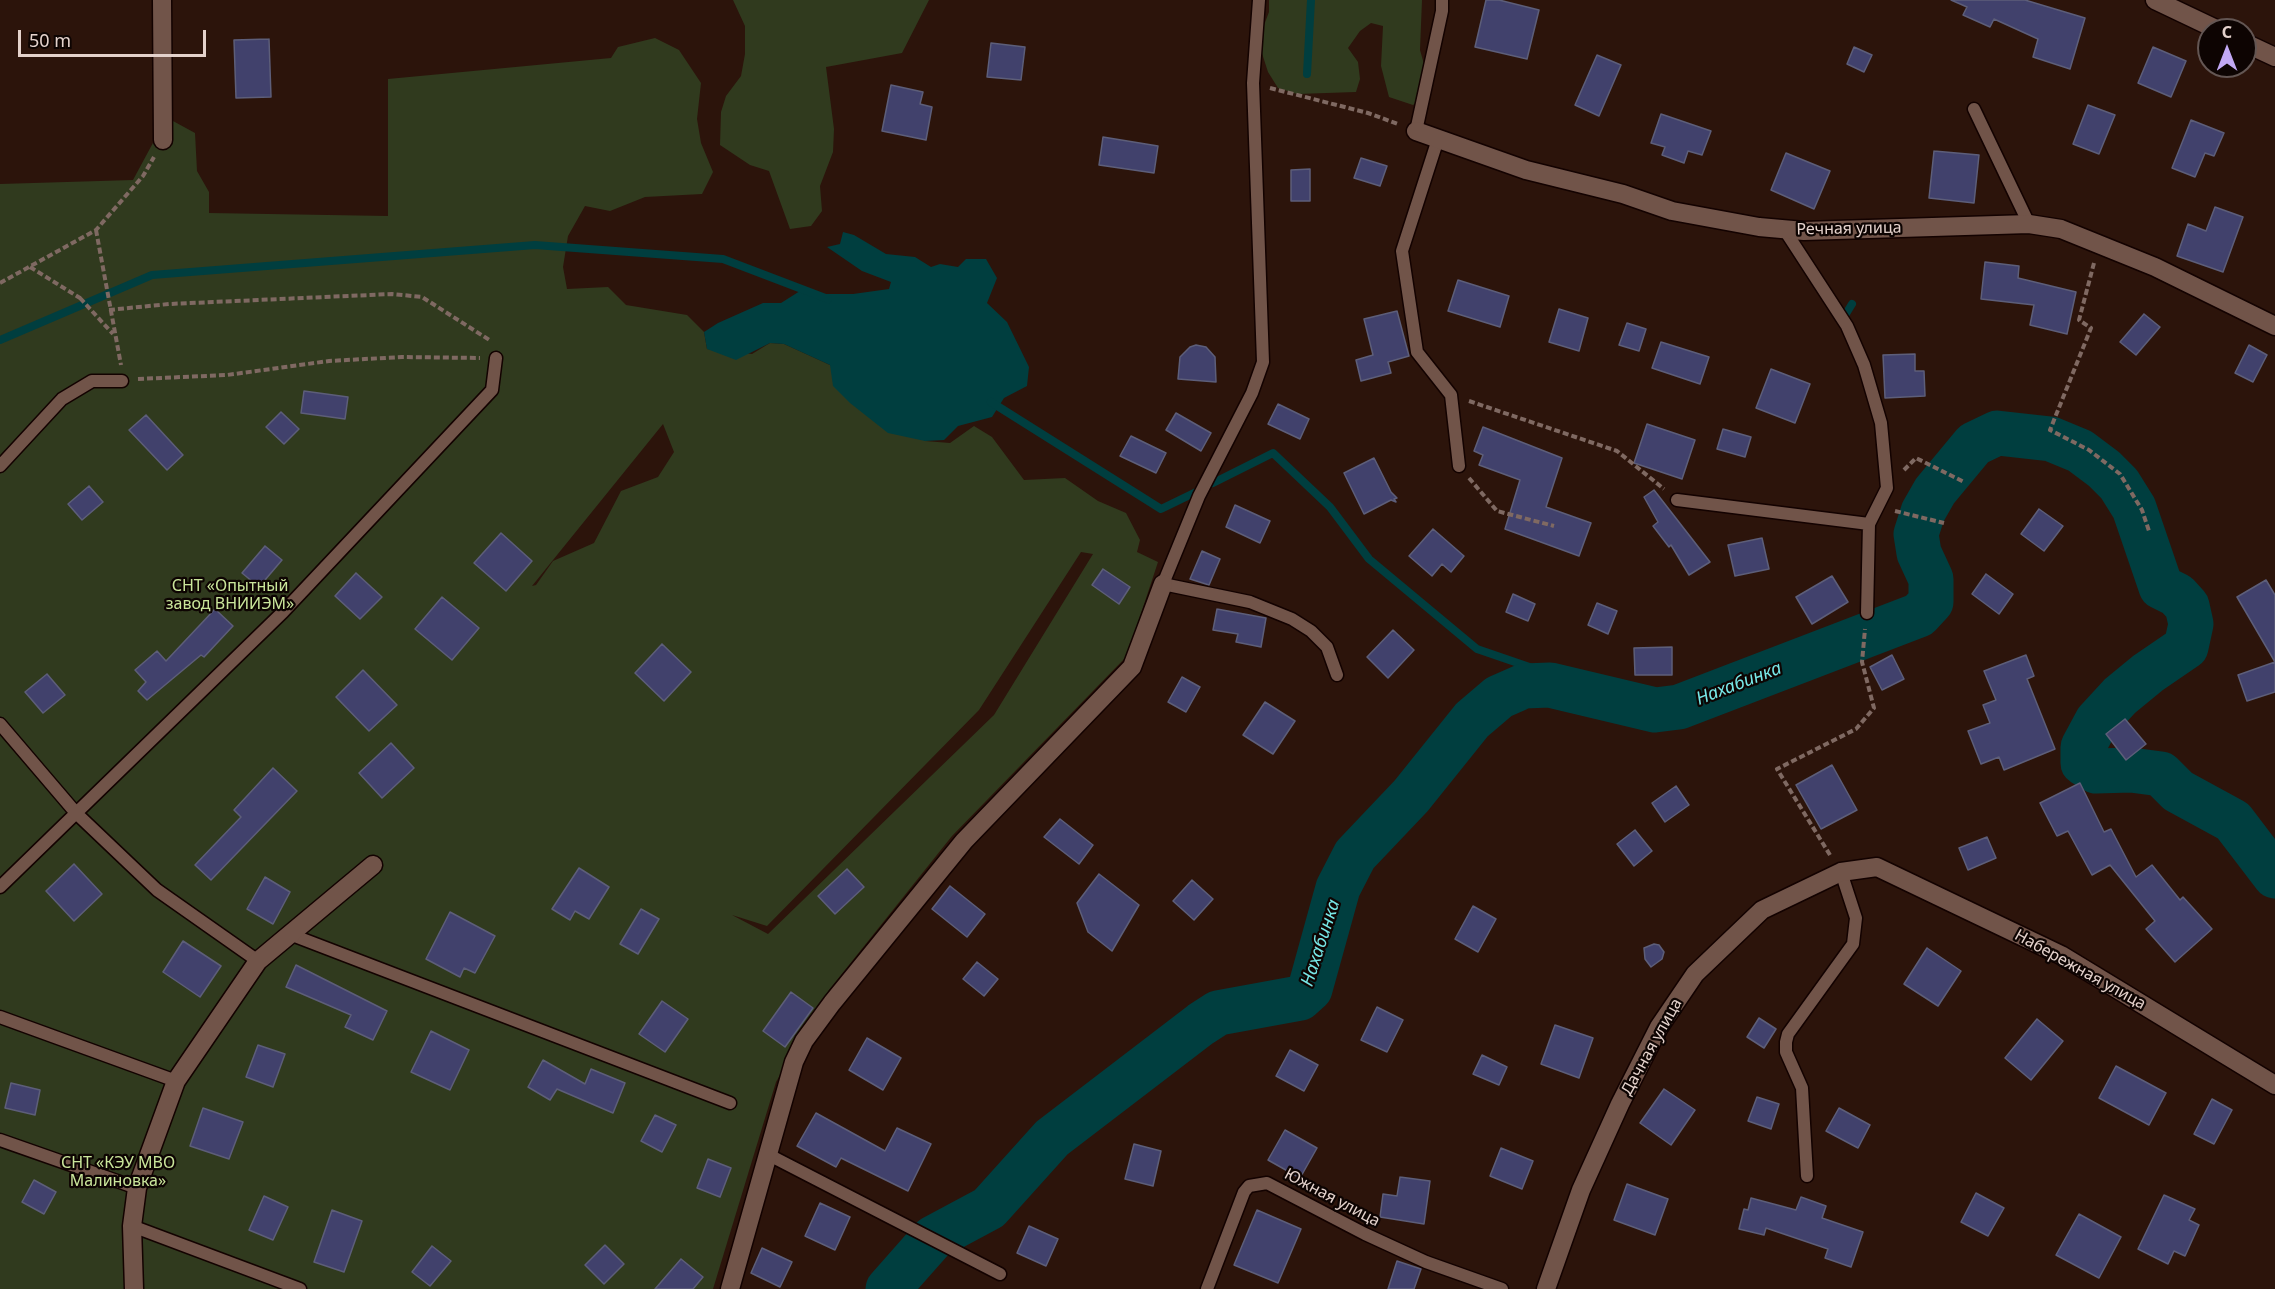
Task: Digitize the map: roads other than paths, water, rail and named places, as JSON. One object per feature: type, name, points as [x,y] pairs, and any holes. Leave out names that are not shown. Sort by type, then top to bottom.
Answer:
[{"type":"street","points":[[162,0],[163,140]]},
{"type":"street","points":[[2155,0],[2197,20]]},
{"type":"street","points":[[2257,49],[2275,57]]},
{"type":"street","name":"Речная улица","points":[[1416,131],[1526,170],[1623,194],[1672,211],[1760,227],[1880,230],[2029,224],[2061,229],[2155,267],[2275,326]]},
{"type":"street","points":[[730,1289],[794,1062],[814,1025],[964,841],[1132,667],[1163,584]]},
{"type":"street","points":[[134,1289],[132,1226],[137,1188],[176,1081],[258,961],[292,935],[373,865]]},
{"type":"street","name":"Дачная улица","points":[[1546,1289],[1581,1190],[1620,1104],[1659,1027],[1695,974],[1762,910],[1841,872],[1877,867]]},
{"type":"street","name":"Набережная улица","points":[[1877,867],[2061,955],[2275,1085]]},
{"type":"lane","points":[[1259,0],[1253,83],[1263,362],[1252,393],[1200,496],[1163,584],[1250,602],[1292,619],[1311,631],[1327,647],[1336,675]]},
{"type":"lane","points":[[1416,131],[1442,11],[1442,0]]},
{"type":"lane","points":[[1974,109],[2029,224]]},
{"type":"lane","points":[[1438,139],[1402,251],[1417,352],[1451,395],[1459,466]]},
{"type":"lane","points":[[1784,229],[1847,326],[1864,365],[1881,423],[1887,488],[1869,524],[1866,619]]},
{"type":"lane","points":[[0,887],[283,612],[492,390],[496,358]]},
{"type":"lane","points":[[0,466],[62,399],[92,381],[122,375]]},
{"type":"lane","points":[[1677,500],[1869,524]]},
{"type":"lane","points":[[0,724],[76,813],[157,890],[258,961]]},
{"type":"lane","points":[[1807,1176],[1802,1088],[1786,1052],[1786,1042],[1788,1034],[1853,944],[1856,918],[1841,872]]},
{"type":"lane","points":[[292,935],[730,1103]]},
{"type":"lane","points":[[0,1017],[176,1081]]},
{"type":"lane","points":[[0,1140],[137,1188]]},
{"type":"lane","points":[[769,1155],[1000,1274]]},
{"type":"lane","name":"Южная улица","points":[[1207,1289],[1244,1192],[1249,1186],[1267,1183],[1416,1258],[1502,1289]]},
{"type":"lane","points":[[132,1226],[300,1289]]},
{"type":"water","points":[[843,232],[854,235],[886,254],[915,257],[931,267],[940,264],[958,267],[966,259],[986,259],[997,278],[987,303],[1007,322],[1029,367],[1027,386],[1004,398],[992,417],[958,426],[944,440],[925,441],[888,433],[850,403],[833,386],[830,365],[784,344],[770,343],[736,360],[707,349],[704,332],[718,323],[763,303],[781,303],[800,291],[820,294],[853,294],[889,289],[891,282],[862,271],[827,247],[840,244]]},
{"type":"waterway","points":[[1307,74],[1311,0]]},
{"type":"waterway","points":[[0,340],[152,275],[535,245],[723,259],[828,299]]},
{"type":"waterway","points":[[1844,317],[1852,304]]},
{"type":"waterway","points":[[991,402],[1161,509],[1196,492]]},
{"type":"waterway","name":"Нахабинка","points":[[888,1289],[933,1238],[989,1208],[1052,1138],[1201,1024],[1218,1013],[1300,998],[1310,989],[1338,888],[1355,855],[1411,796],[1472,720],[1499,697],[1524,686],[1550,685],[1655,710],[1679,707],[1919,615],[1931,602],[1931,579],[1919,553],[1916,534],[1923,512],[1935,491],[1974,444],[1997,433],[2051,439],[2080,451],[2104,469],[2119,484],[2134,508],[2161,587],[2177,595],[2187,606],[2191,624],[2186,647],[2120,696],[2097,721],[2083,747],[2083,763],[2096,771],[2131,770],[2161,774],[2178,791],[2233,821],[2275,876]]},
{"type":"waterway","points":[[1213,483],[1273,453],[1330,507],[1369,559],[1477,649],[1655,710]]},
{"type":"park label","name":"СНТ «Опытный завод ВНИИЭМ»","points":[[230,595]]},
{"type":"park label","name":"СНТ «КЭУ МВО Малиновка»","points":[[118,1172]]}]
